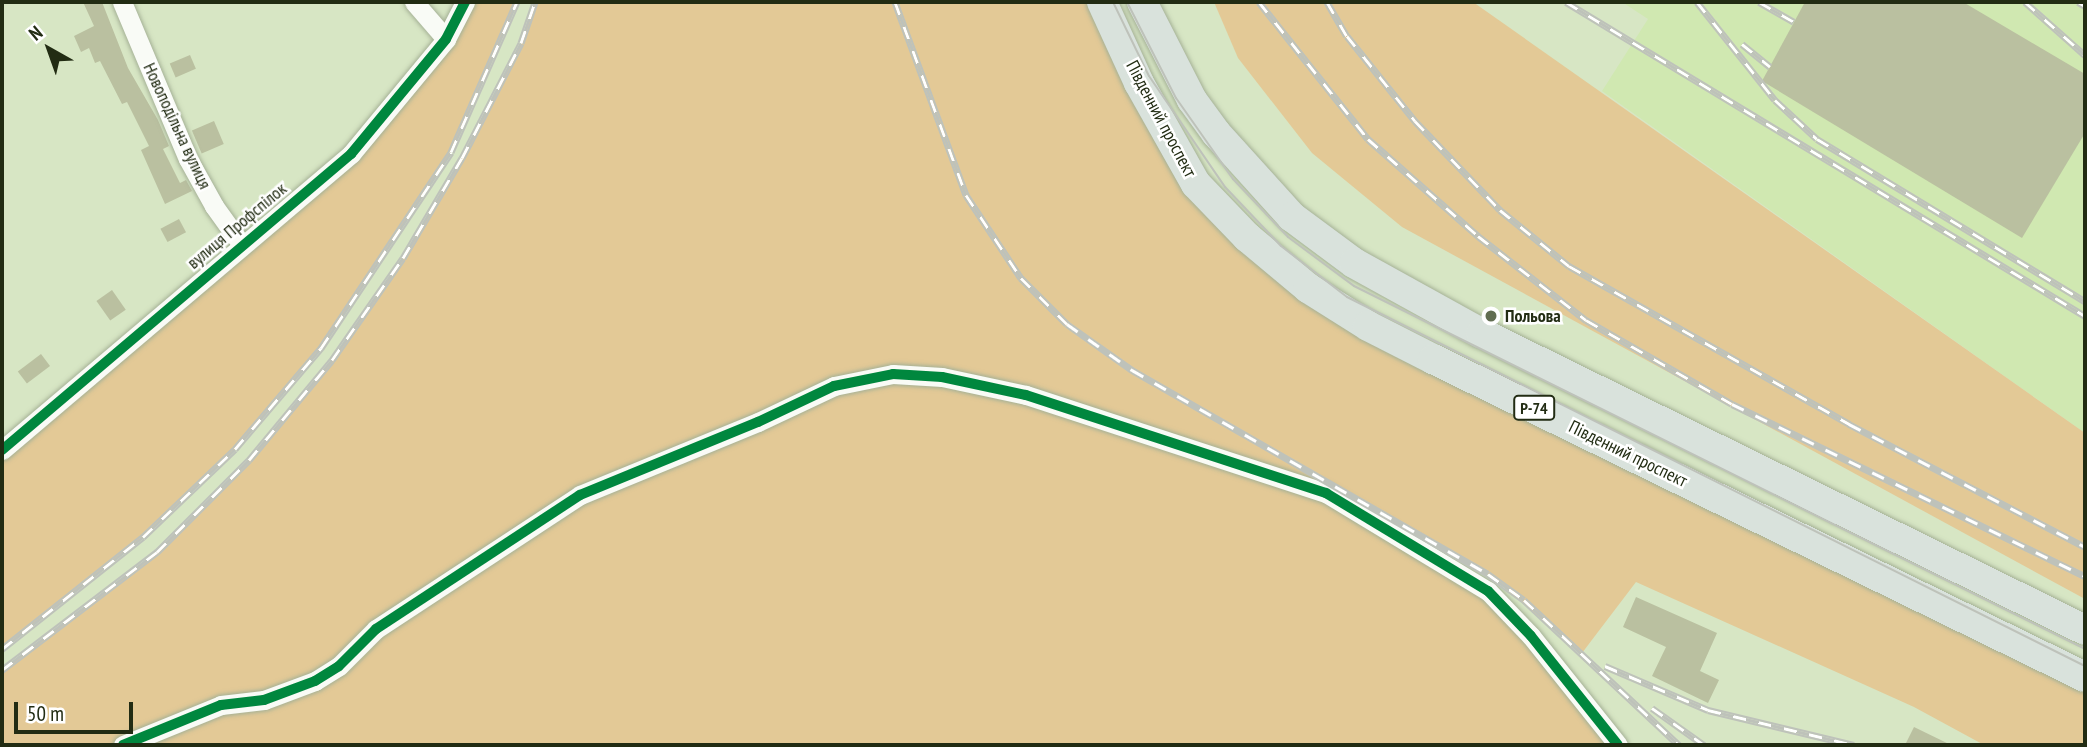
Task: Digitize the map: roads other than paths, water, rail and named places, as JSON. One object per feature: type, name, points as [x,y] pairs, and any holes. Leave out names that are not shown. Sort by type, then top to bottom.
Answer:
[{"type":"main road","name":"Південний проспект","points":[[1102,2],[1139,83],[1196,184],[1247,237],[1308,288],[1368,326],[1433,359],[2085,677]]},
{"type":"main road","name":"Південний проспект","points":[[1142,2],[1192,100],[1216,133],[1292,217],[1354,263],[1469,328],[2085,630]]},
{"type":"street","name":"Новоподільна вулиця","points":[[121,2],[188,159],[214,206],[242,245]]},
{"type":"street","points":[[414,2],[446,39]]},
{"type":"street","name":"вулиця Профспілок","points":[[3,445],[351,154],[446,39],[465,2]]},
{"type":"street","points":[[123,745],[221,705],[264,700],[315,681],[339,666],[376,629],[580,495],[758,422],[834,386],[893,374],[942,377],[1026,395],[1326,493],[1488,591],[1531,636],[1618,745]]},
{"type":"tram line","points":[[1113,2],[1149,76],[1225,187],[1281,246],[1347,297],[2085,666]]},
{"type":"tram line","points":[[1127,2],[1176,98],[1233,179],[1288,237],[1354,286],[2085,649]]},
{"type":"railway","points":[[2,649],[143,537],[235,449],[321,348],[451,152],[517,2]]},
{"type":"railway","points":[[2,670],[157,552],[249,460],[332,360],[403,258],[462,158],[521,43],[535,2]]},
{"type":"railway","points":[[895,2],[966,195],[1021,278],[1067,324],[1132,370],[1488,574],[1524,600],[1679,745]]},
{"type":"railway","points":[[1259,2],[1368,139],[1478,236],[1586,320],[1732,404],[2085,576]]},
{"type":"railway","points":[[1327,2],[1347,36],[1415,121],[1500,210],[1569,266],[1849,424],[2085,547]]},
{"type":"railway","points":[[1566,2],[2085,316]]},
{"type":"railway","points":[[1697,2],[1775,100],[1817,139],[2085,301]]},
{"type":"railway","points":[[1759,2],[1794,22]]},
{"type":"railway","points":[[2025,2],[2085,55]]},
{"type":"railway","points":[[2078,2],[2085,6]]},
{"type":"railway","points":[[1742,44],[1770,67]]},
{"type":"railway","points":[[1605,666],[1708,710],[1854,745]]},
{"type":"railway","points":[[1652,708],[1704,745]]},
{"type":"place","name":"Польова","points":[[1491,316]]}]
